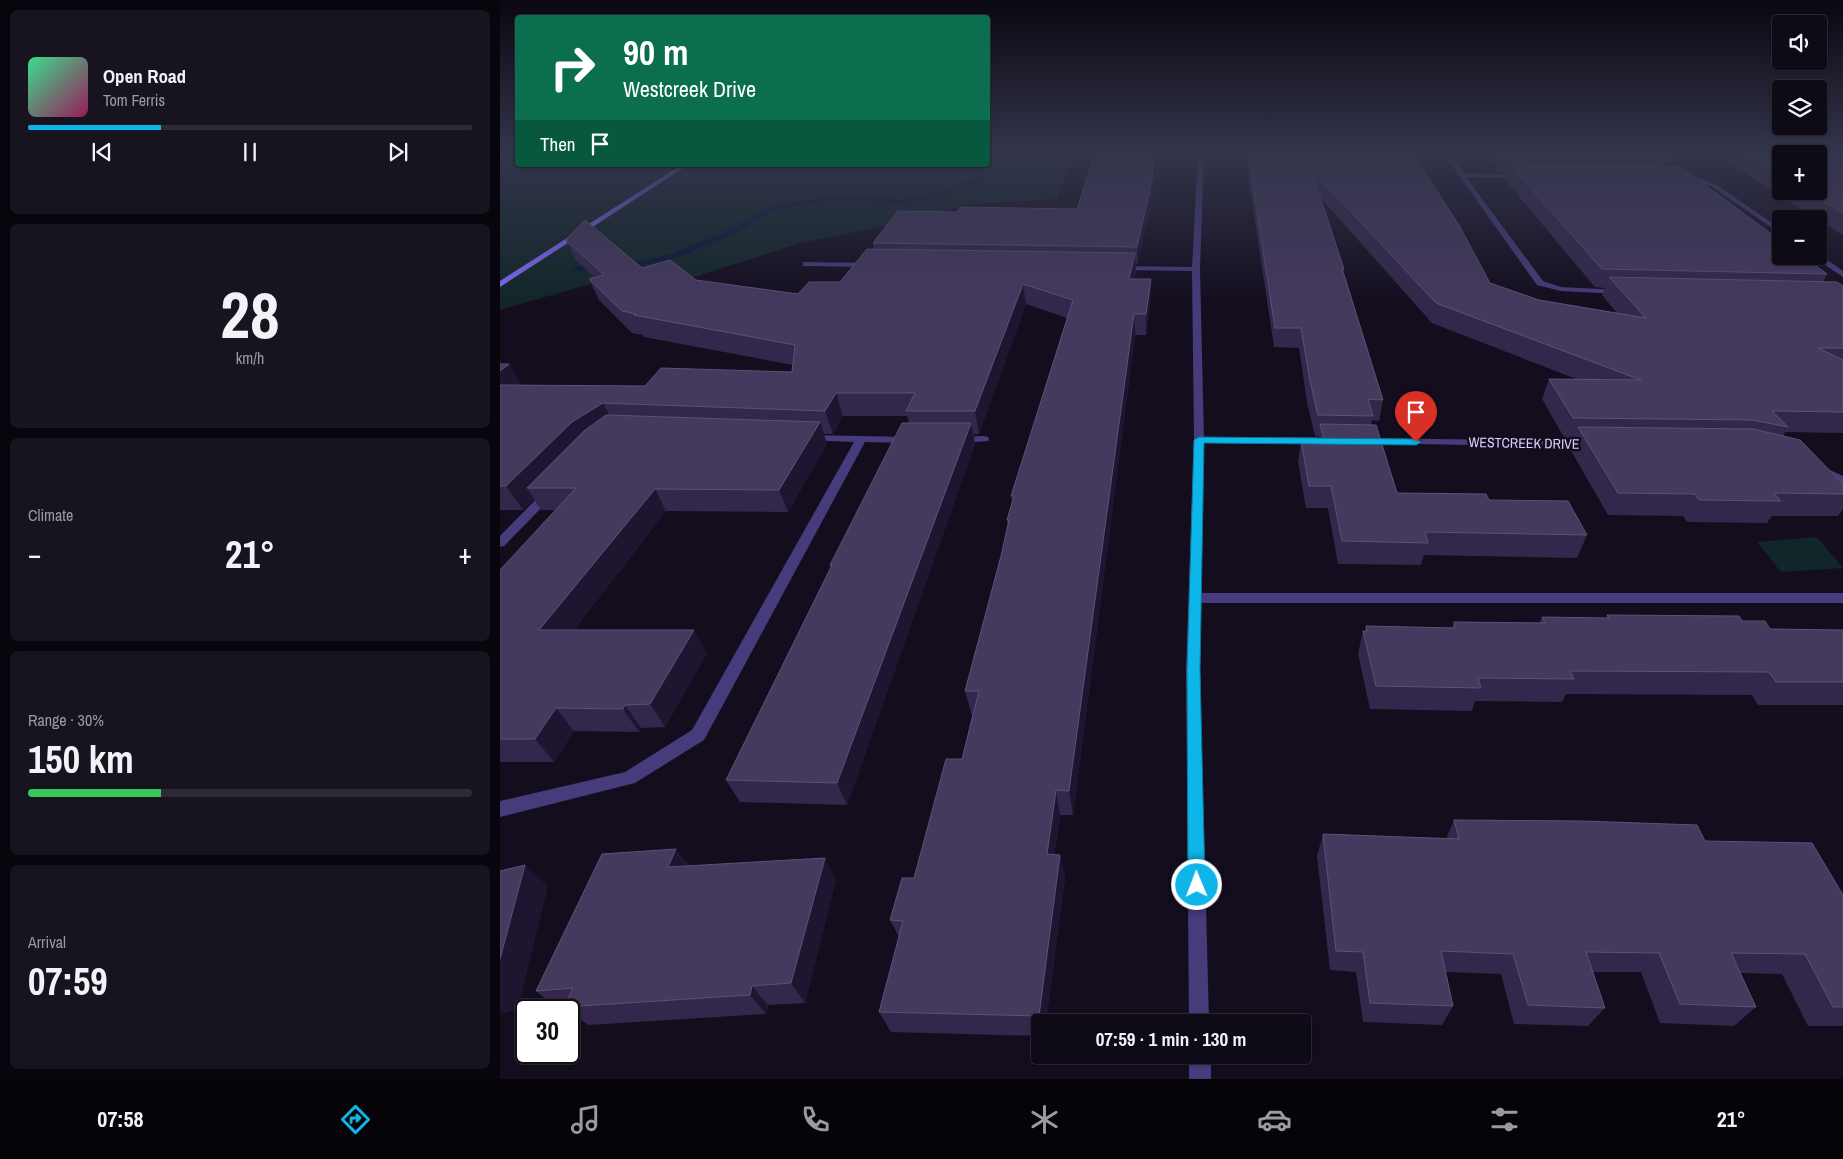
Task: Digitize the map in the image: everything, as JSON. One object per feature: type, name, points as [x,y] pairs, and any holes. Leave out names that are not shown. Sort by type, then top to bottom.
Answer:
[{"type":"main road","points":[[500,286],[627,203]]},
{"type":"street","points":[[1199,203],[1196,269],[1199,440],[1193,670],[1199,1014]]},
{"type":"street","points":[[1482,203],[1540,283],[1561,289],[1588,292],[1626,292]]},
{"type":"street","points":[[1740,203],[1772,226]]},
{"type":"street","points":[[806,264],[876,265]]},
{"type":"street","points":[[1827,264],[1843,275]]},
{"type":"street","points":[[1106,268],[1196,269]]},
{"type":"street","points":[[802,438],[918,440]]},
{"type":"street","points":[[500,809],[629,778],[698,735],[860,440]]},
{"type":"street","points":[[946,440],[984,440]]},
{"type":"street","points":[[1199,440],[1332,441]]},
{"type":"street","name":"WESTCREEK DRIVE","points":[[1350,441],[1594,444]]},
{"type":"street","points":[[1809,463],[1843,481]]},
{"type":"street","points":[[500,543],[558,483]]},
{"type":"street","points":[[1196,598],[1843,598]]},
{"type":"street","points":[[1200,1064],[1200,1079]]},
{"type":"green space","points":[[500,203],[979,203],[967,204],[900,223],[801,243],[694,277],[621,275],[500,310]]},
{"type":"green space","points":[[1817,537],[1843,568],[1781,572],[1757,542]]},
{"type":"building","points":[[1079,203],[1147,203],[1137,247],[873,243],[898,211],[957,212],[960,207],[1077,209]]},
{"type":"building","points":[[1256,203],[1322,203],[1383,400],[1368,399],[1373,416],[1318,415],[1301,328],[1275,328]]},
{"type":"building","points":[[1343,203],[1445,203],[1459,225],[1490,283],[1539,300],[1646,318],[1609,277],[1837,282],[1843,286],[1843,348],[1818,348],[1843,360],[1843,412],[1772,411],[1788,427],[1753,420],[1573,418],[1549,379],[1641,380],[1436,303]]},
{"type":"building","points":[[1544,203],[1730,203],[1772,234],[1772,265],[1814,265],[1827,274],[1602,269]]},
{"type":"building","points":[[1827,203],[1843,203],[1843,213]]},
{"type":"building","points":[[585,220],[642,268],[670,260],[696,280],[798,294],[809,282],[840,282],[867,249],[1135,253],[1129,279],[1151,279],[1146,314],[1134,314],[1069,791],[1056,790],[1047,854],[1060,855],[1039,1014],[1031,1014],[1031,1016],[879,1012],[903,921],[890,920],[902,878],[914,878],[946,759],[962,759],[979,691],[965,691],[1001,556],[1009,520],[1007,520],[1014,496],[1011,496],[1073,300],[1023,284],[975,411],[906,411],[915,393],[836,393],[825,411],[603,403],[572,422],[506,486],[500,486],[500,385],[645,386],[661,368],[792,372],[795,345],[634,315],[636,314],[622,311],[589,279],[604,275],[566,240]]},
{"type":"building","points":[[500,364],[509,364],[500,371]]},
{"type":"building","points":[[606,415],[820,422],[779,490],[655,489],[539,630],[694,630],[650,704],[625,705],[623,709],[556,708],[535,739],[500,739],[500,570],[576,488],[527,488],[584,431]]},
{"type":"building","points":[[902,423],[971,423],[837,783],[726,780],[832,565],[830,565]]},
{"type":"building","points":[[1320,424],[1376,425],[1397,493],[1486,494],[1489,500],[1568,501],[1587,535],[1425,532],[1428,543],[1342,541],[1331,486],[1309,486],[1301,440],[1324,440]]},
{"type":"building","points":[[1578,427],[1753,429],[1800,440],[1843,484],[1843,494],[1774,493],[1781,501],[1699,500],[1695,494],[1618,493]]},
{"type":"building","points":[[1607,615],[1739,616],[1742,621],[1765,621],[1770,629],[1843,630],[1843,682],[1776,682],[1769,672],[1570,671],[1574,679],[1478,678],[1481,688],[1376,686],[1363,631],[1367,631],[1366,626],[1455,628],[1454,622],[1545,623],[1542,617],[1609,618]]},
{"type":"building","points":[[1454,820],[1582,821],[1697,825],[1705,841],[1812,843],[1843,895],[1843,1007],[1833,1007],[1805,954],[1731,953],[1756,1007],[1680,1004],[1659,953],[1586,952],[1605,1008],[1528,1005],[1513,954],[1441,951],[1453,1006],[1370,1003],[1363,952],[1336,951],[1323,834],[1459,839]]},
{"type":"building","points":[[676,849],[668,867],[825,858],[791,983],[752,986],[750,995],[580,1006],[580,999],[568,999],[573,988],[536,991],[602,854]]},
{"type":"building","points":[[525,865],[500,959],[500,871]]},
{"type":"waterway","points":[[621,267],[674,256],[731,232],[775,207],[800,203]]},
{"type":"waterway","points":[[576,269],[601,268]]},
{"type":"route","points":[[1197,885],[1193,670],[1199,440],[1416,442]]}]
